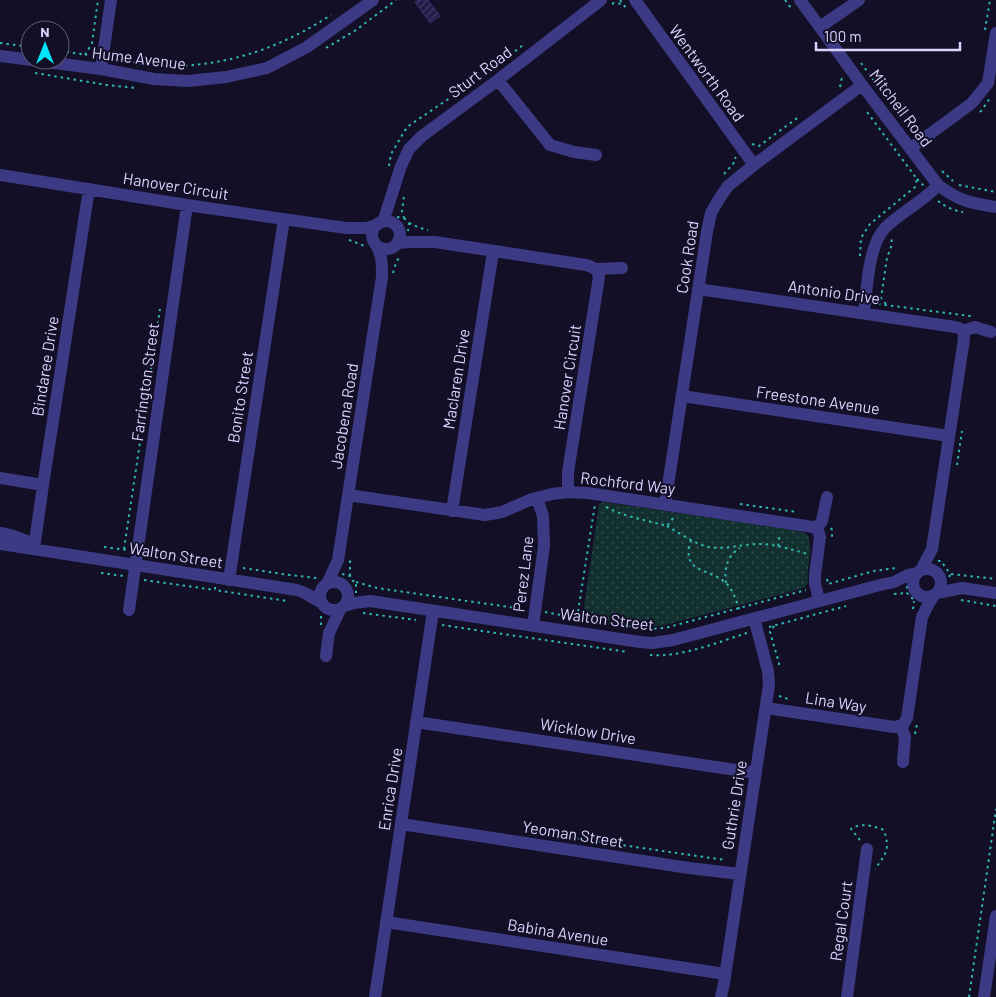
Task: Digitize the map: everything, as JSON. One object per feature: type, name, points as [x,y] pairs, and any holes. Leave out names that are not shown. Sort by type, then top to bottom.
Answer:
[{"type":"street","points":[[102,63],[111,0]]},
{"type":"street","name":"Hume Avenue","points":[[0,56],[102,63],[154,79],[188,81],[226,77],[267,68],[307,47],[373,0]]},
{"type":"street","points":[[820,27],[859,0]]},
{"type":"street","name":"Wentworth Road","points":[[629,2],[754,165]]},
{"type":"street","name":"Sturt Road","points":[[393,223],[401,186],[401,166],[409,149],[422,136],[604,4]]},
{"type":"street","name":"Mitchell Road","points":[[796,4],[820,27],[938,185],[951,195],[970,203],[996,207]]},
{"type":"street","points":[[911,148],[972,103],[988,83],[990,32]]},
{"type":"street","points":[[498,80],[550,145],[574,152],[596,155]]},
{"type":"street","name":"Cook Road","points":[[666,504],[706,232],[711,213],[728,186],[862,85]]},
{"type":"street","name":"Hanover Circuit","points":[[0,175],[284,219],[345,234]]},
{"type":"street","points":[[865,308],[872,252],[884,229],[938,185]]},
{"type":"street","name":"Bindaree Drive","points":[[34,546],[88,189]]},
{"type":"street","name":"Farrington Street","points":[[129,610],[135,565],[130,551],[187,205]]},
{"type":"street","name":"Bonito Street","points":[[229,580],[284,219]]},
{"type":"street","points":[[345,234],[393,223],[432,237],[493,252],[586,265],[596,269],[622,268]]},
{"type":"street","points":[[377,247],[372,238],[373,230],[393,223]]},
{"type":"street","points":[[393,223],[400,235],[398,247]]},
{"type":"street","points":[[345,234],[366,236],[377,247],[384,249],[432,237]]},
{"type":"street","name":"Jacobena Road","points":[[377,247],[387,277]]},
{"type":"street","name":"Jacobena Road","points":[[341,590],[338,560],[348,495],[390,255],[398,247]]},
{"type":"street","name":"Maclaren Drive","points":[[452,511],[493,252]]},
{"type":"street","name":"Hanover Circuit","points":[[568,492],[568,472],[599,277],[596,269]]},
{"type":"street","name":"Antonio Drive","points":[[698,289],[865,308],[959,328],[992,332]]},
{"type":"street","points":[[903,762],[903,732],[906,718],[916,592],[932,549],[964,339],[969,329]]},
{"type":"street","name":"Freestone Avenue","points":[[682,396],[949,436]]},
{"type":"street","points":[[0,478],[43,485]]},
{"type":"street","name":"Rochford Way","points":[[348,495],[452,511],[494,514],[537,498],[568,492],[588,493],[806,525],[816,529]]},
{"type":"street","points":[[819,601],[822,585],[815,575],[820,537],[816,529],[823,518],[827,497]]},
{"type":"street","name":"Perez Lane","points":[[533,626],[544,546],[543,516],[537,498]]},
{"type":"street","name":"Walton Street","points":[[0,533],[10,535],[50,551],[297,590],[323,604]]},
{"type":"street","name":"Walton Street","points":[[0,544],[34,546]]},
{"type":"street","points":[[916,592],[929,603],[941,585],[942,574],[934,563],[932,549]]},
{"type":"street","points":[[916,592],[930,569],[942,574],[962,588]]},
{"type":"street","name":"Walton Street","points":[[297,590],[309,588],[341,590],[370,602],[652,643],[673,640],[904,578],[916,592]]},
{"type":"street","points":[[916,592],[926,597],[962,588],[996,593]]},
{"type":"street","points":[[323,604],[332,610],[341,590]]},
{"type":"street","points":[[329,633],[320,594],[341,590]]},
{"type":"street","points":[[326,656],[329,633],[341,590]]},
{"type":"street","name":"Enrica Drive","points":[[375,997],[433,611]]},
{"type":"street","name":"Guthrie Drive","points":[[721,997],[726,974],[736,874],[756,773],[769,675],[748,619]]},
{"type":"street","name":"Lina Way","points":[[766,708],[894,727],[903,732]]},
{"type":"street","name":"Wicklow Drive","points":[[416,722],[756,773]]},
{"type":"street","name":"Yeoman Street","points":[[401,824],[736,874]]},
{"type":"street","name":"Regal Court","points":[[847,997],[867,849]]},
{"type":"street","points":[[984,997],[996,916]]},
{"type":"street","name":"Babina Avenue","points":[[386,922],[726,974]]},
{"type":"path","points":[[86,55],[92,43],[98,0]]},
{"type":"path","points":[[620,0],[629,2]]},
{"type":"path","points":[[785,0],[796,4]]},
{"type":"path","points":[[990,0],[990,32]]},
{"type":"path","points":[[604,4],[629,2]]},
{"type":"path","points":[[629,2],[629,12]]},
{"type":"path","points":[[70,53],[86,55],[102,63],[158,66],[202,64],[250,55],[282,43],[312,28],[333,14]]},
{"type":"path","points":[[0,43],[20,46]]},
{"type":"path","points":[[858,60],[882,91]]},
{"type":"path","points":[[840,87],[842,76]]},
{"type":"path","points":[[860,264],[861,238],[870,224],[915,187],[917,179],[867,111]]},
{"type":"path","points":[[750,143],[759,146],[803,114]]},
{"type":"path","points":[[724,174],[736,159],[732,153]]},
{"type":"path","points":[[942,170],[957,185],[996,192]]},
{"type":"path","points":[[393,223],[404,218],[401,186]]},
{"type":"path","points":[[938,201],[957,211],[966,212]]},
{"type":"path","points":[[393,223],[420,228],[432,237]]},
{"type":"path","points":[[886,304],[881,298],[893,229]]},
{"type":"path","points":[[345,234],[372,252],[377,247]]},
{"type":"path","points":[[387,277],[396,263],[398,247]]},
{"type":"path","points":[[865,308],[886,304],[970,316],[969,329]]},
{"type":"path","points":[[130,551],[160,310]]},
{"type":"path","points":[[956,467],[962,432]]},
{"type":"path","points":[[741,504],[801,513]]},
{"type":"path","points":[[823,518],[832,530],[831,542]]},
{"type":"path","points":[[667,526],[691,540],[709,547],[730,548],[758,544],[771,545],[817,557]]},
{"type":"path","points":[[691,540],[688,552],[692,564],[699,570],[711,574],[727,584]]},
{"type":"path","points":[[104,547],[309,578],[319,578],[325,573],[341,590]]},
{"type":"path","points":[[742,547],[735,551],[728,561],[725,574],[727,584],[735,596],[739,608],[748,619],[746,634],[750,639]]},
{"type":"path","points":[[578,618],[648,629],[665,628],[874,571],[908,567],[916,592]]},
{"type":"path","points":[[101,572],[124,576]]},
{"type":"path","points":[[942,574],[996,580]]},
{"type":"path","points":[[822,585],[826,575]]},
{"type":"path","points":[[143,588],[144,579],[215,590]]},
{"type":"path","points":[[442,629],[445,625]]},
{"type":"path","points":[[774,626],[770,632],[780,669]]},
{"type":"path","points":[[780,690],[779,696],[796,700]]},
{"type":"path","points":[[903,732],[915,734],[917,722]]},
{"type":"path","points":[[969,997],[996,809]]},
{"type":"path","points":[[559,836],[733,861],[736,874]]},
{"type":"green space","points":[[603,502],[794,530],[806,534],[810,543],[808,583],[804,588],[661,626],[633,625],[585,617],[583,614],[599,504]]},
{"type":"building","points":[[418,0],[428,0],[440,16],[430,23],[415,2]]}]
